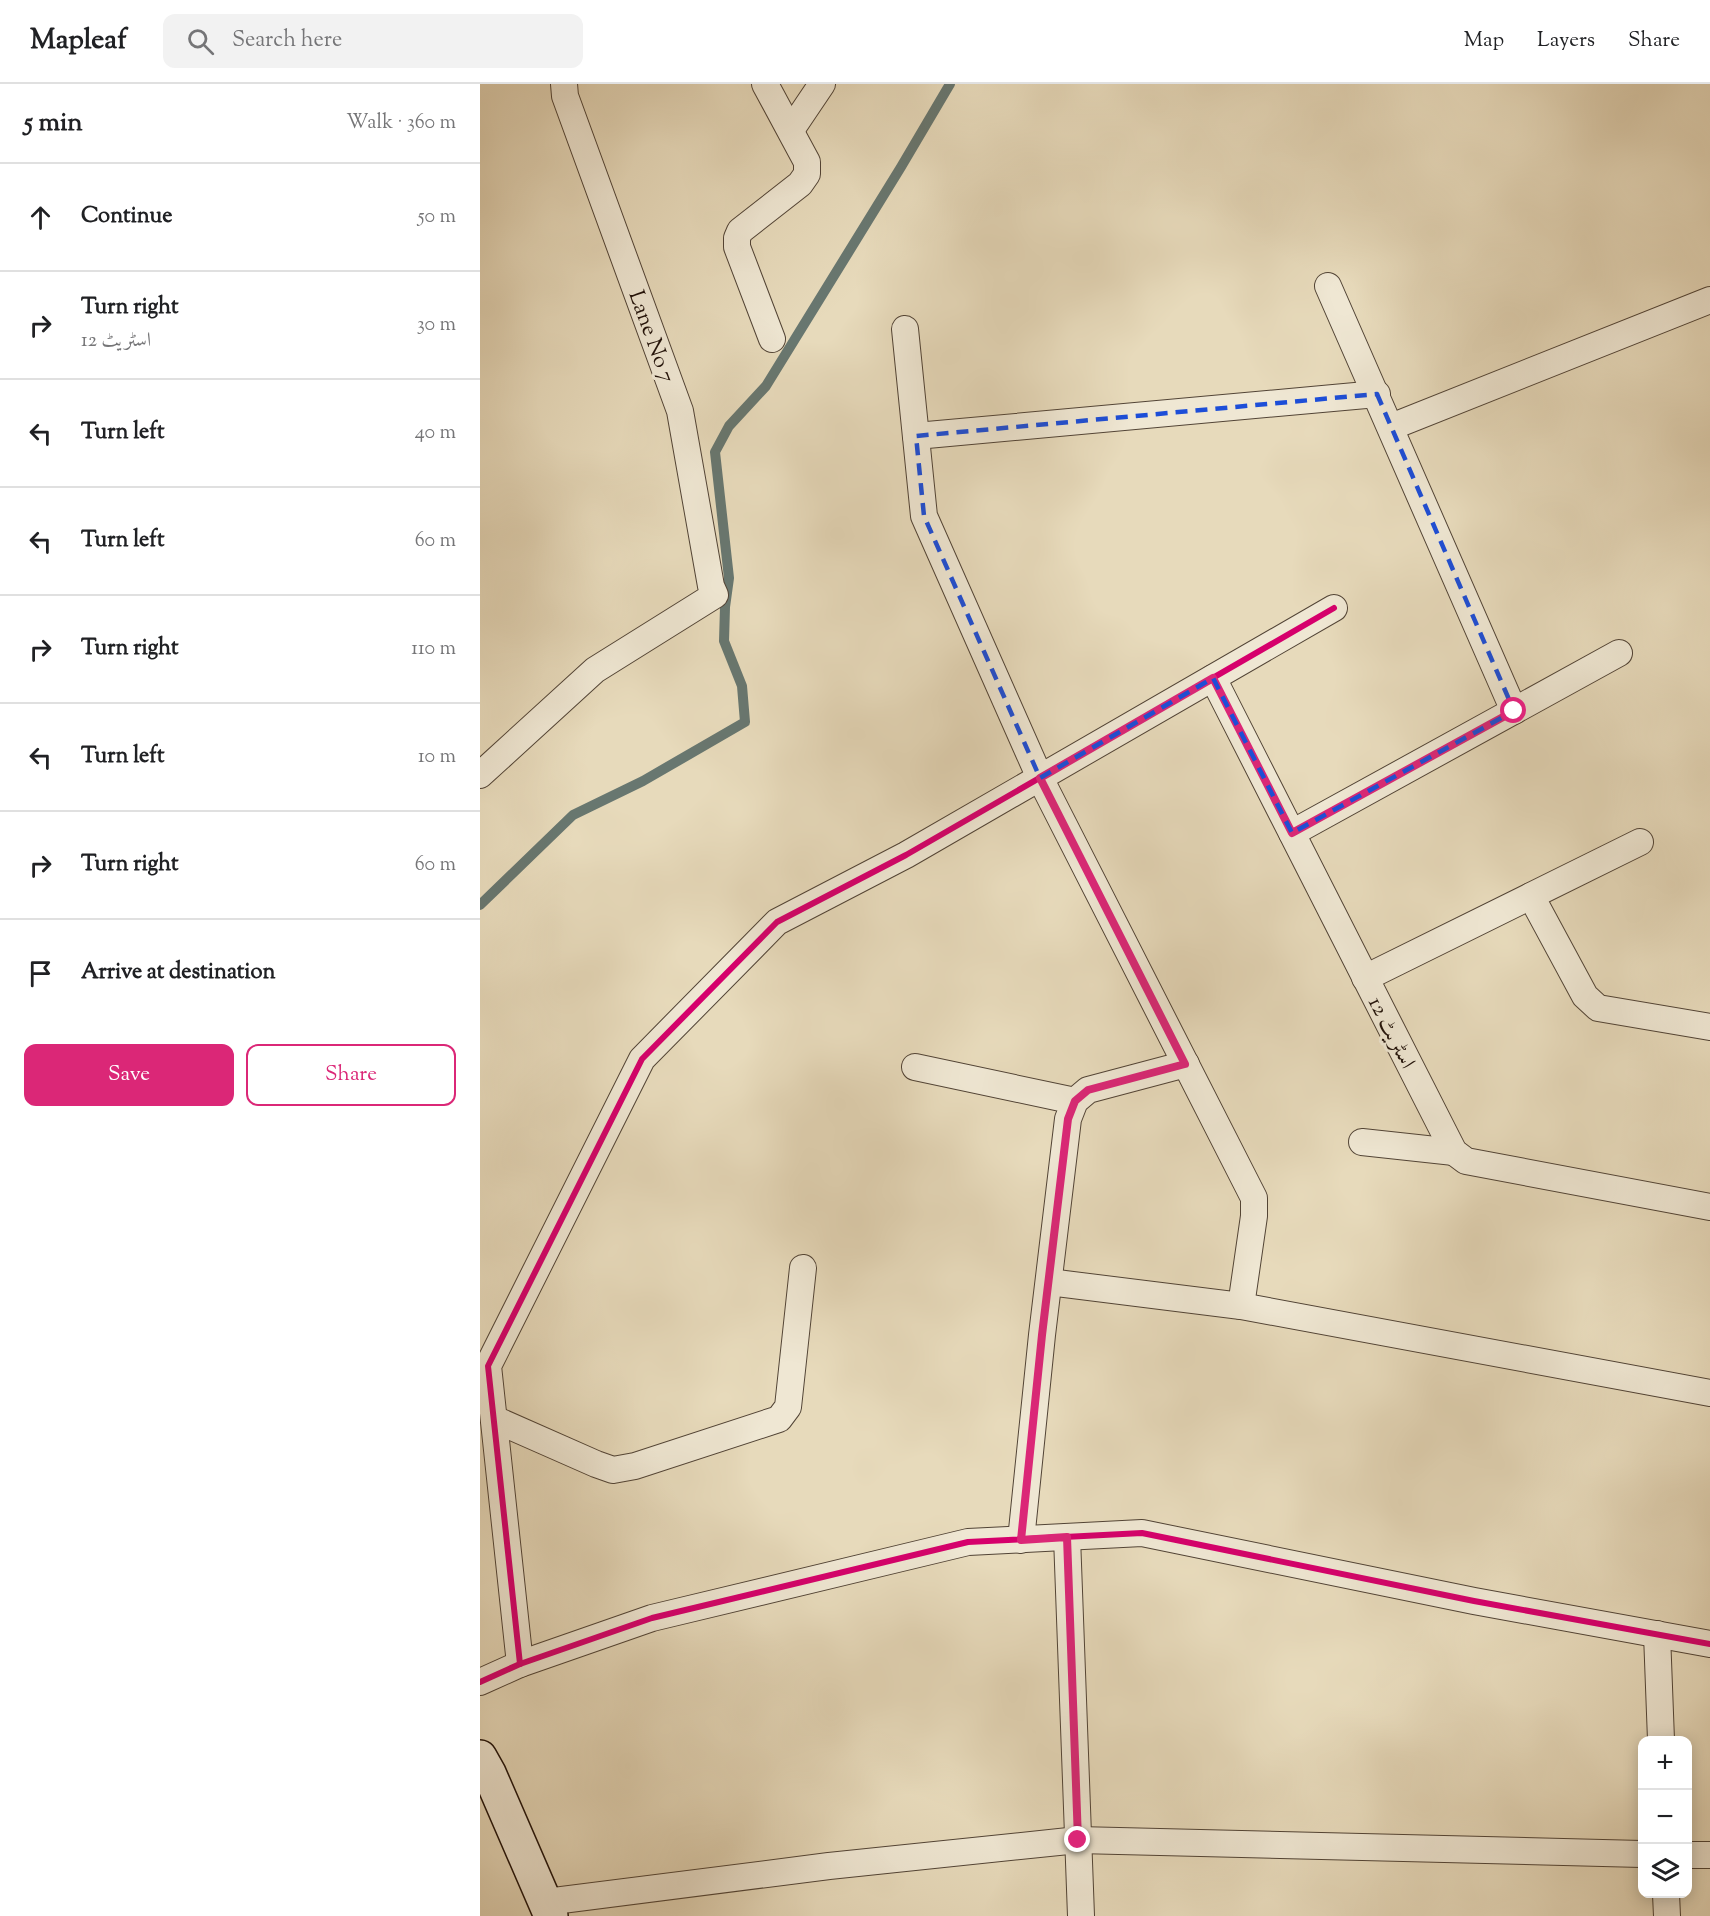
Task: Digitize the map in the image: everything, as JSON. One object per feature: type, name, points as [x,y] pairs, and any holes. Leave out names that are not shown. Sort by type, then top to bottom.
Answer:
[{"type":"main road","points":[[480,1757],[549,1909]]},
{"type":"street","name":"Lane No 7","points":[[480,775],[595,670],[715,595],[711,586],[680,411],[565,96],[564,84]]},
{"type":"street","points":[[765,84],[807,162],[807,174],[800,184],[740,231],[737,238],[737,247],[772,339]]},
{"type":"street","points":[[791,130],[822,84]]},
{"type":"street","points":[[1328,286],[1514,711]]},
{"type":"street","points":[[1391,427],[1710,300]]},
{"type":"street","points":[[905,329],[924,516],[1040,778],[1254,1198],[1254,1216],[1241,1306]]},
{"type":"street","points":[[916,436],[1377,394]]},
{"type":"street","points":[[520,1664],[488,1366],[642,1059],[777,922],[906,855],[1334,608]]},
{"type":"street","points":[[1292,833],[1619,653]]},
{"type":"street","name":"اسٹریٹ 12","points":[[1213,678],[1454,1152]]},
{"type":"street","points":[[1365,978],[1640,842]]},
{"type":"street","points":[[1531,896],[1585,996],[1598,1008],[1710,1027]]},
{"type":"street","points":[[1021,1540],[1068,1119],[1075,1101],[1088,1090],[1185,1064]]},
{"type":"street","points":[[915,1066],[1075,1101]]},
{"type":"street","points":[[1362,1142],[1454,1152],[1466,1161],[1710,1208]]},
{"type":"street","points":[[494,1419],[613,1470],[635,1466],[779,1419],[788,1407],[803,1268]]},
{"type":"street","points":[[1049,1282],[1241,1306],[1710,1393]]},
{"type":"street","points":[[480,1682],[520,1664],[652,1618],[968,1542],[1142,1533],[1474,1601],[1710,1644]]},
{"type":"street","points":[[1067,1537],[1081,1916]]},
{"type":"street","points":[[1657,1634],[1661,1736]]},
{"type":"street","points":[[549,1909],[829,1866],[1078,1840],[1638,1854]]},
{"type":"street","points":[[1692,1855],[1710,1855]]},
{"type":"street","points":[[1666,1898],[1667,1916]]},
{"type":"highlighted area","points":[[1377,394],[1514,711],[1292,833],[1213,678],[1040,778],[924,516],[916,436]]},
{"type":"waterway","points":[[480,905],[573,815],[643,781],[745,722],[742,686],[724,641],[729,578],[715,452],[729,426],[766,386],[950,84]]},
{"type":"cycle path","points":[[520,1664],[488,1366],[642,1059],[777,922],[906,855],[1334,608]]},
{"type":"cycle path","points":[[480,1682],[520,1664],[652,1618],[968,1542],[1142,1533],[1474,1601],[1710,1644]]},
{"type":"route","points":[[1078,1840],[1067,1537],[1021,1540],[1042,1335],[1068,1119],[1075,1101],[1088,1090],[1185,1064],[1040,778],[1213,678],[1292,833],[1514,711]]}]
